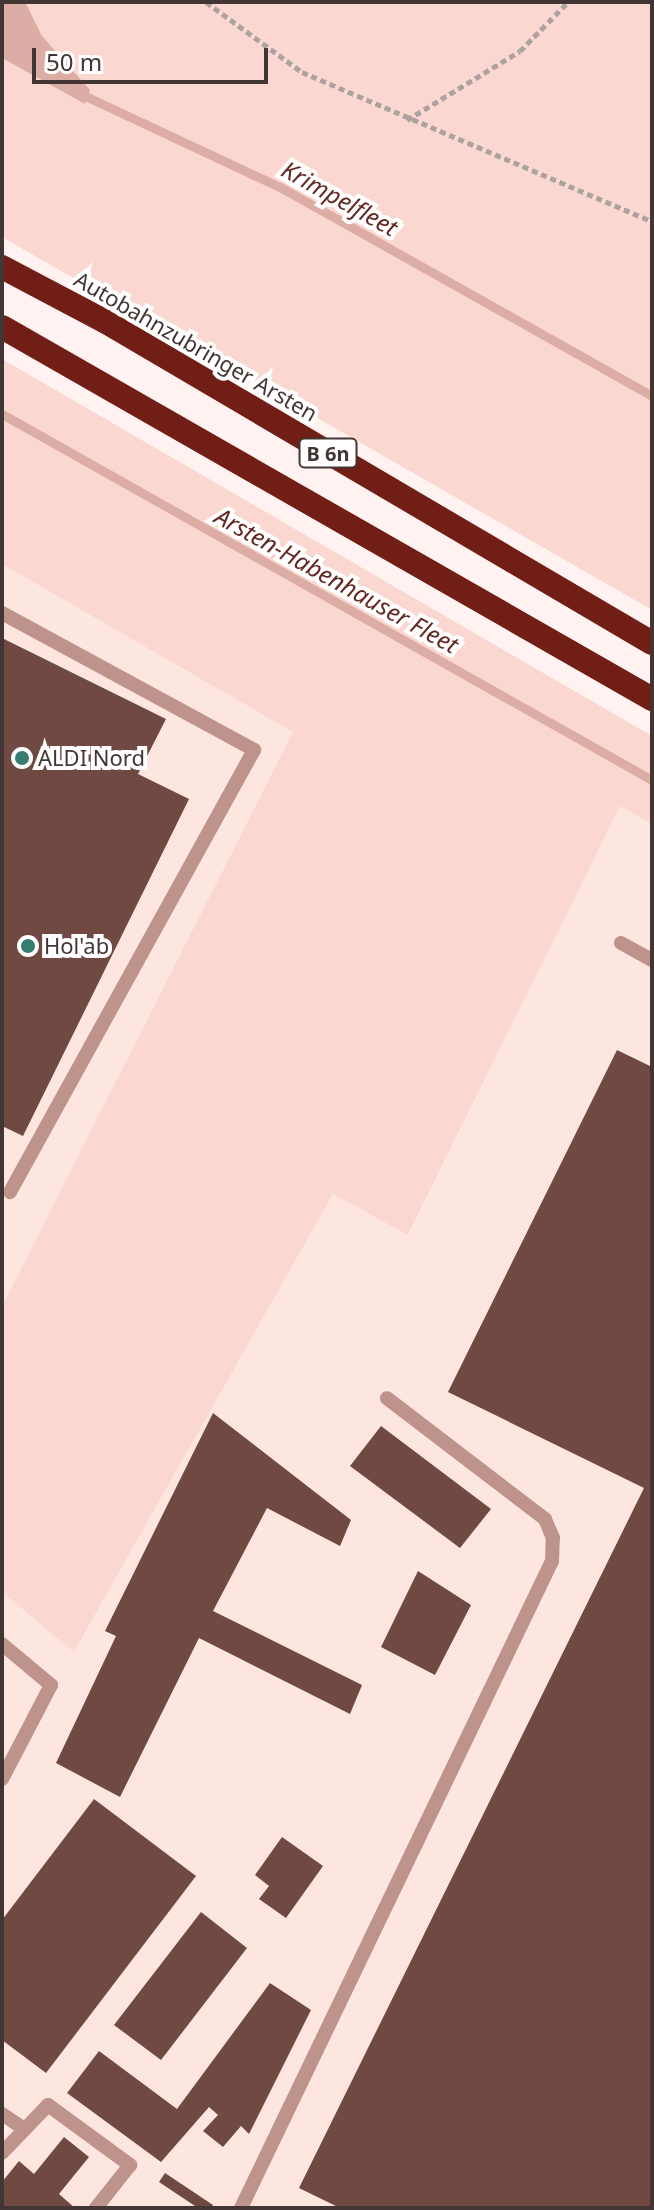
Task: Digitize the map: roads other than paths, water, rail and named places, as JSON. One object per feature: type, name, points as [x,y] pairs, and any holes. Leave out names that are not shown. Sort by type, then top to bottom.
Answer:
[{"type":"highway","name":"Autobahnzubringer Arsten","points":[[2,267],[106,322],[652,643]]},
{"type":"highway","name":"B 6n","points":[[2,327],[652,699]]},
{"type":"lane","points":[[2,613],[254,750],[10,1192]]},
{"type":"lane","points":[[621,943],[652,960]]},
{"type":"lane","points":[[241,2208],[552,1561],[553,1538],[545,1519],[387,1398]]},
{"type":"lane","points":[[2,1644],[51,1685],[2,1779]]},
{"type":"lane","points":[[2,2153],[21,2127],[48,2105],[130,2165],[96,2208]]},
{"type":"lane","points":[[2,2114],[21,2127]]},
{"type":"waterway","name":"Krimpelfleet","points":[[79,93],[280,187],[652,396]]},
{"type":"waterway","name":"Arsten-Habenhauser Fleet","points":[[2,414],[652,780]]},
{"type":"place","name":"ALDI Nord","points":[[22,758]]},
{"type":"place","name":"Hol'ab","points":[[28,946]]}]
